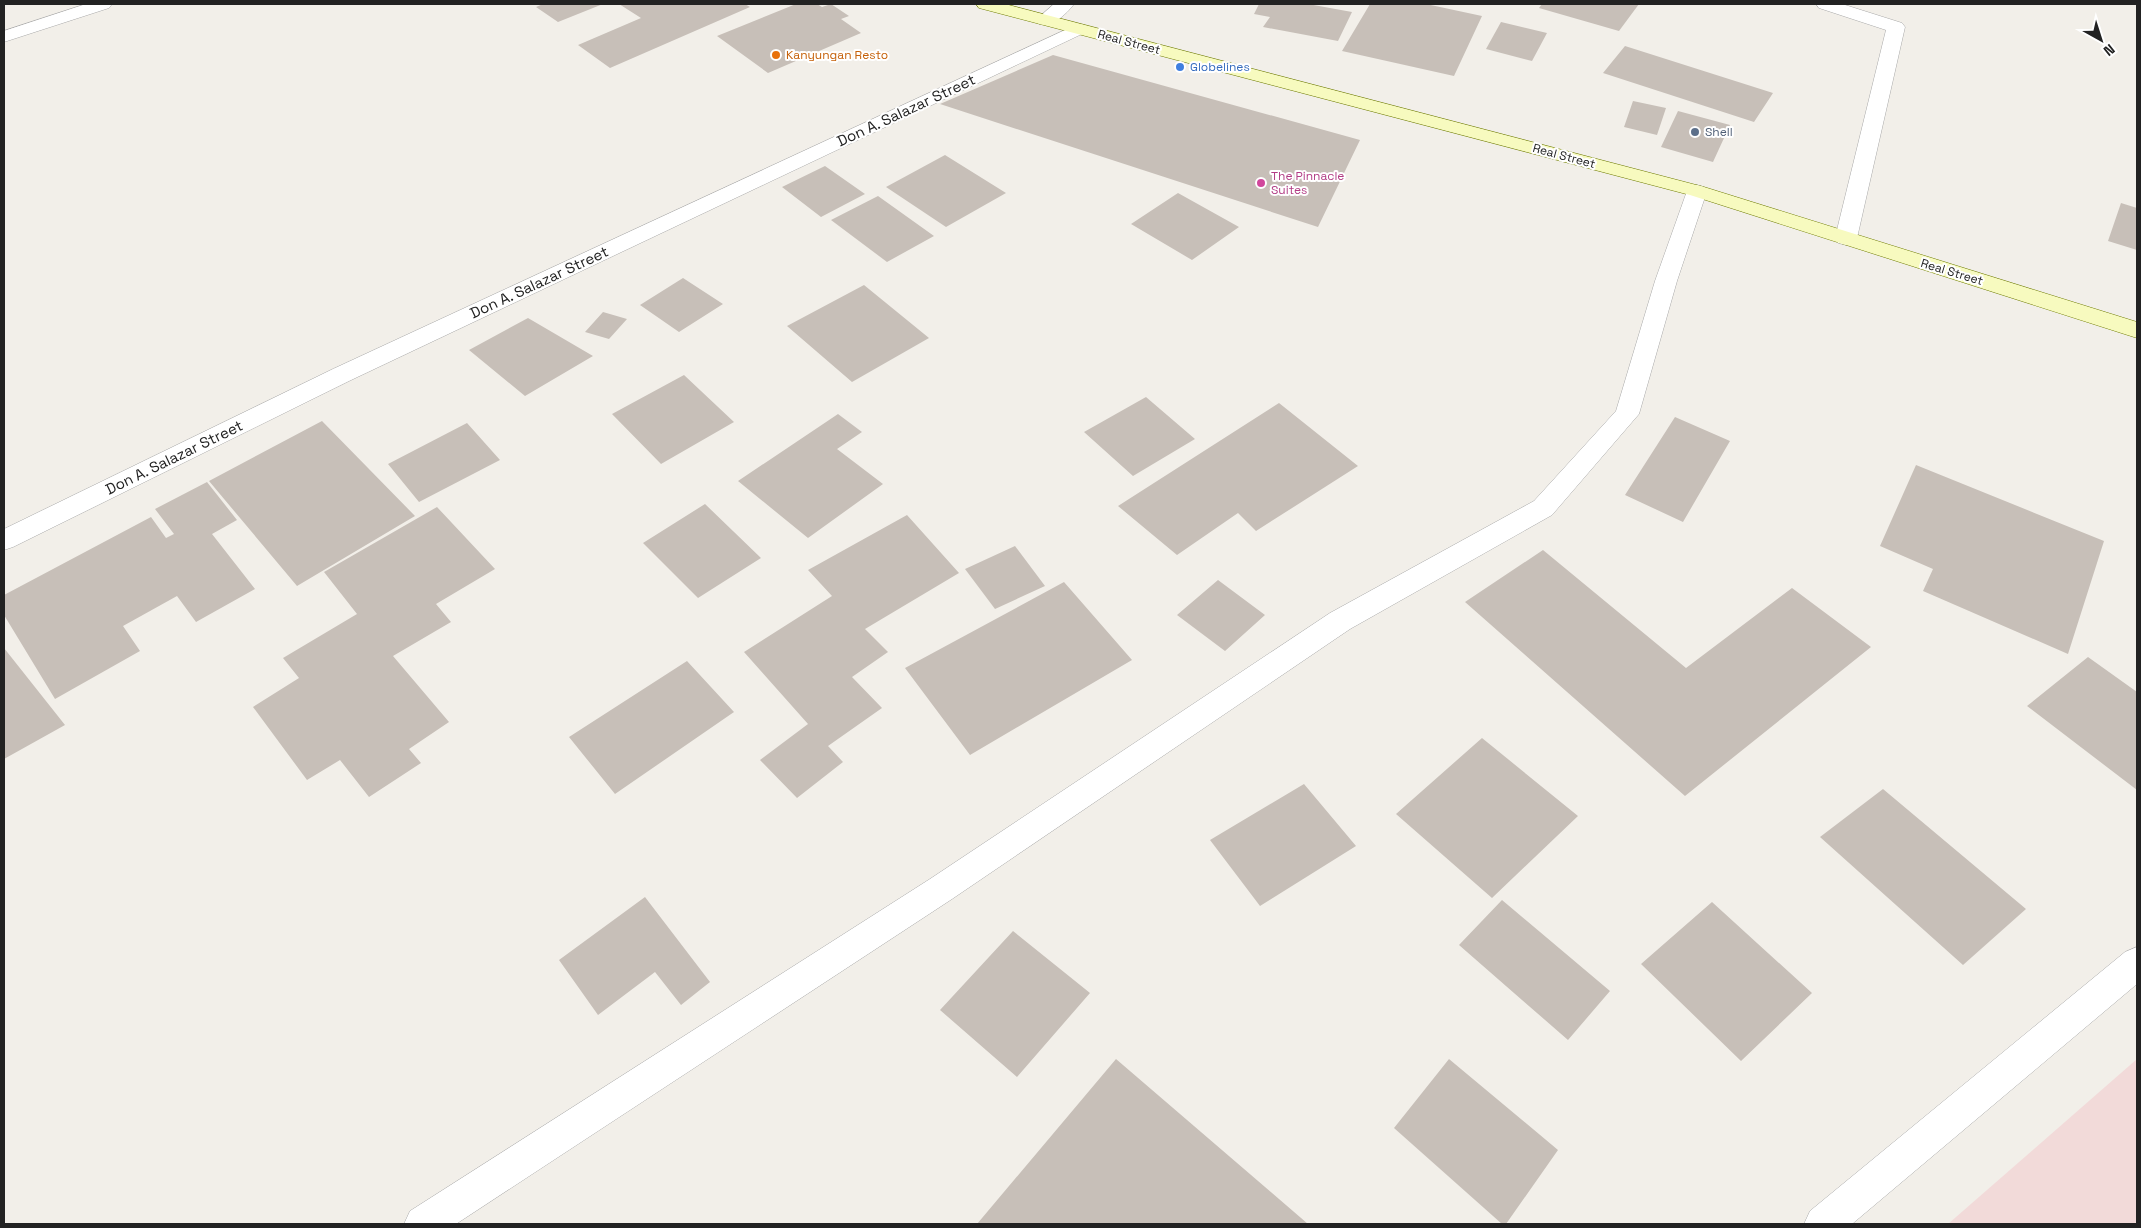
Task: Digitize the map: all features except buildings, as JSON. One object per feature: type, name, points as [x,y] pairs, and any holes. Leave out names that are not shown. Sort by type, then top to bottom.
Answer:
[{"type":"main road","name":"Real Street","points":[[985,4],[1697,191],[2137,330]]},
{"type":"street","points":[[4,37],[103,4]]},
{"type":"street","points":[[1045,20],[1065,4]]},
{"type":"street","points":[[1825,4],[1896,27],[1846,238]]},
{"type":"street","name":"Don A. Salazar Street","points":[[4,540],[341,375],[1078,29]]},
{"type":"street","points":[[423,1224],[941,889],[1340,621],[1543,508],[1627,414],[1666,281],[1697,191]]},
{"type":"street","points":[[1823,1224],[2137,962]]},
{"type":"shaded area","points":[[2137,1059],[2137,1224],[1948,1224]]},
{"type":"place","name":"Kanyungan Resto","points":[[776,55]]},
{"type":"place","name":"Globelines","points":[[1180,67]]},
{"type":"place","name":"Shell","points":[[1695,132]]},
{"type":"place","name":"The Pinnacle Suites","points":[[1261,183]]}]
